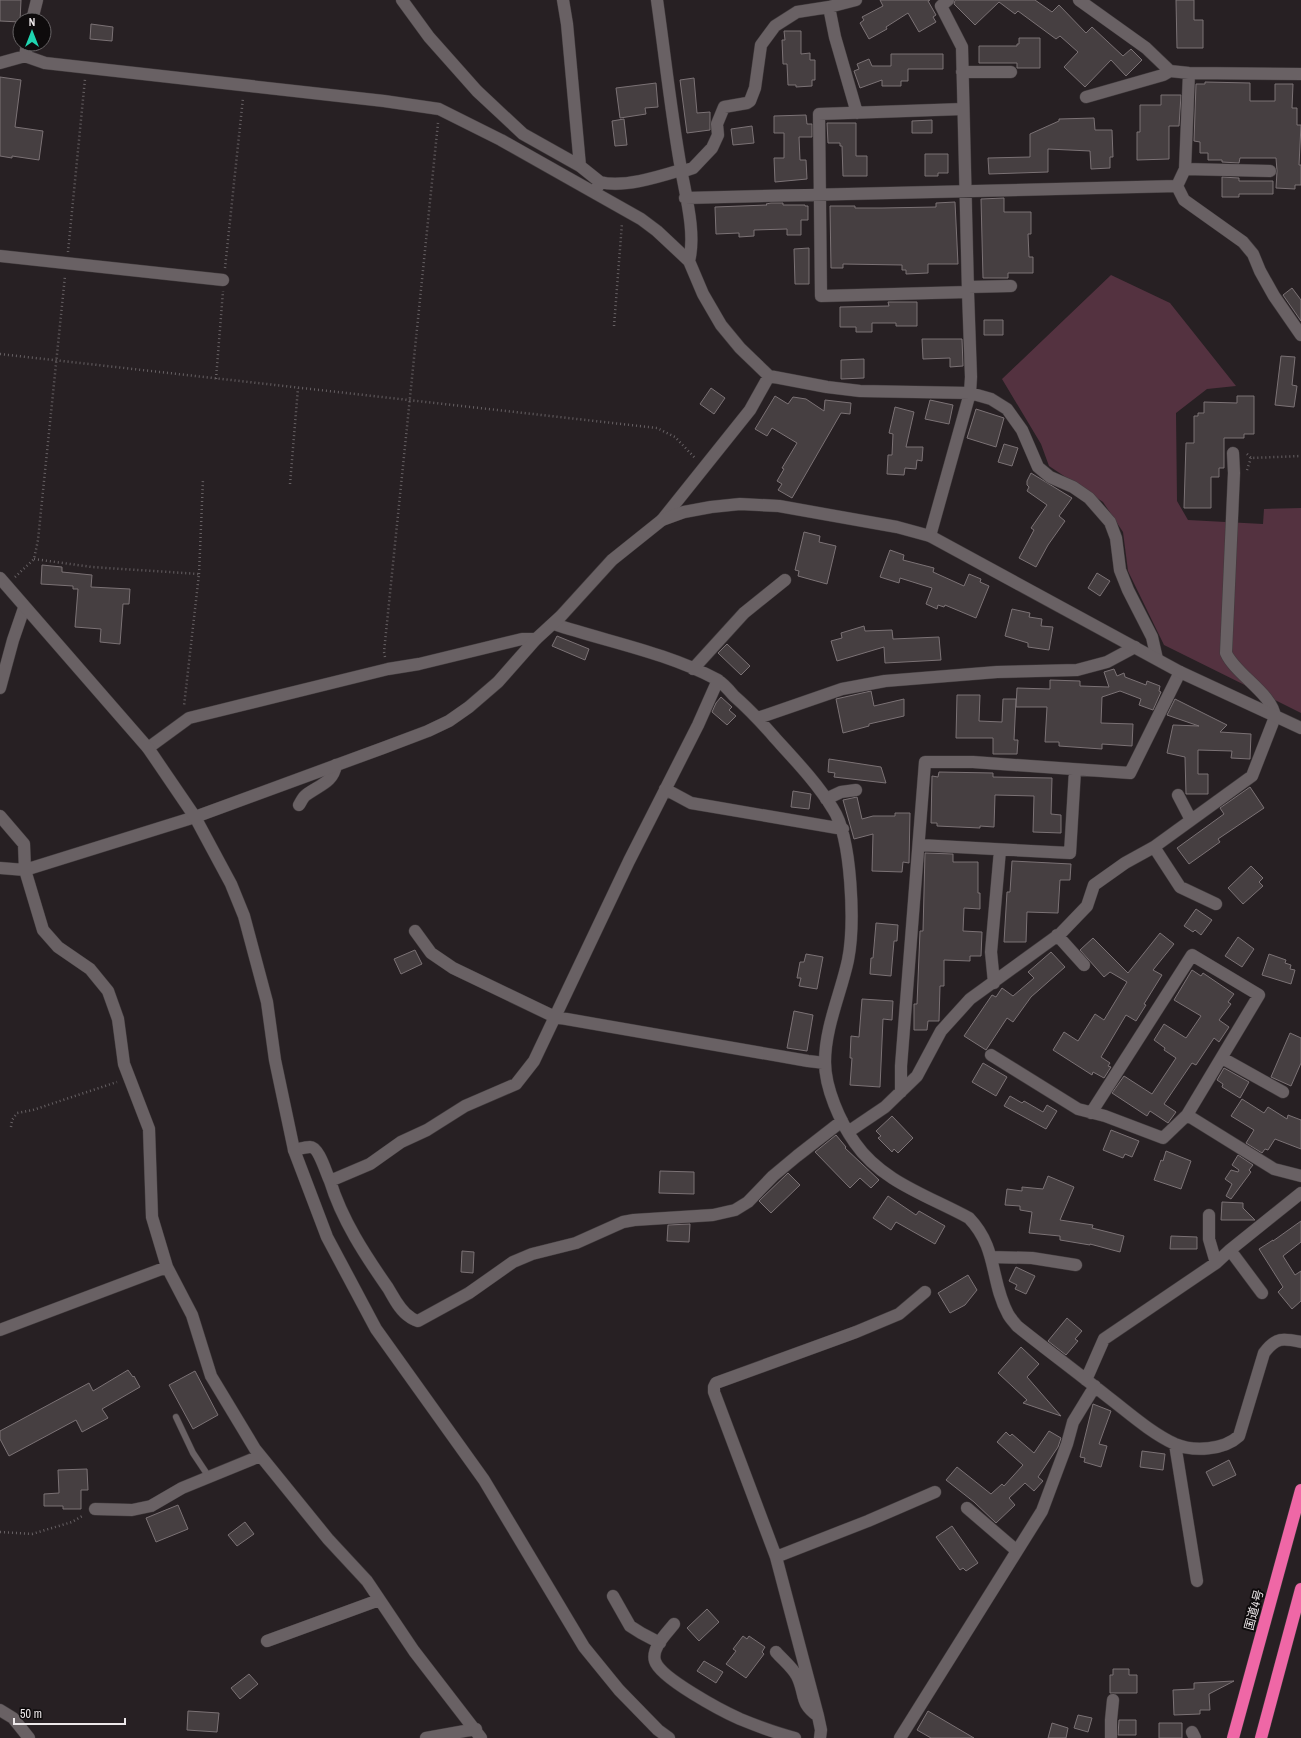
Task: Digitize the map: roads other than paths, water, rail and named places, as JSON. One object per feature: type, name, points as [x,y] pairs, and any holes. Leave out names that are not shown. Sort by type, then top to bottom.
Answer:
[{"type":"highway","name":"国道4号","points":[[1233,1738],[1301,1490]]},
{"type":"highway","points":[[1261,1738],[1301,1589]]},
{"type":"street","points":[[34,12],[36,0]]},
{"type":"street","points":[[402,0],[429,37],[482,97],[523,134],[580,166],[597,187],[627,211],[657,231],[689,262],[702,294],[721,325],[740,348],[769,376],[826,387],[860,391],[970,393],[991,399],[1007,409],[1022,430],[1038,467],[1050,477],[1073,487],[1089,498],[1110,522],[1116,538],[1120,570],[1128,590],[1152,637],[1157,659]]},
{"type":"street","points":[[563,0],[567,24],[580,166]]},
{"type":"street","points":[[657,0],[685,198],[692,236],[692,250],[689,262]]},
{"type":"street","points":[[0,63],[25,56],[45,63],[245,85],[439,109],[597,187],[607,184],[620,184],[693,168],[712,148],[718,135],[717,124],[724,107],[747,103],[750,101],[755,88],[761,45],[775,26],[797,12],[830,7],[856,0]]},
{"type":"street","points":[[930,536],[970,393],[971,377],[962,47],[941,6],[948,0]]},
{"type":"street","points":[[1079,0],[1146,48],[1170,71],[1189,73],[1301,74]]},
{"type":"street","points":[[830,7],[835,37],[857,112]]},
{"type":"street","points":[[25,56],[26,52]]},
{"type":"street","points":[[1086,97],[1163,76],[1170,71]]},
{"type":"street","points":[[962,72],[1011,72]]},
{"type":"street","points":[[1177,186],[1185,169],[1189,73]]},
{"type":"street","points":[[963,109],[819,114],[821,296],[968,290],[1011,286]]},
{"type":"street","points":[[1185,169],[1270,171]]},
{"type":"street","points":[[685,198],[819,196],[1177,186]]},
{"type":"street","points":[[1177,186],[1184,200],[1243,242],[1253,254],[1260,271],[1274,296],[1301,335]]},
{"type":"street","points":[[0,256],[223,280]]},
{"type":"street","points":[[0,868],[25,870],[195,817],[428,731],[449,721],[469,707],[498,682],[536,639],[554,624],[612,560],[662,520],[750,410],[769,376]]},
{"type":"street","points":[[848,1132],[885,1107],[902,1092],[917,1076],[941,1031],[970,999],[994,983],[1057,935],[1087,906],[1094,885],[1125,863],[1154,847],[1252,776],[1275,717],[1275,711],[1256,687],[1230,661],[1226,653],[1234,473],[1233,453]]},
{"type":"street","points":[[662,520],[684,512],[711,506],[740,504],[779,506],[897,526],[930,536],[1180,672],[1301,728]]},
{"type":"street","points":[[693,668],[744,613],[785,580]]},
{"type":"street","points":[[3,582],[24,608],[148,748],[195,817],[231,884],[244,916],[256,954],[268,1002],[275,1060],[294,1150],[326,1237],[376,1329],[484,1480],[584,1647],[619,1690],[658,1730],[669,1738]]},
{"type":"street","points":[[0,688],[13,640],[24,608]]},
{"type":"street","points":[[554,624],[589,635],[642,648],[693,668],[718,680],[758,718],[833,809],[843,829],[852,907],[848,958],[829,1030],[825,1062],[830,1088],[837,1111],[855,1144],[869,1160],[896,1181],[969,1218],[984,1236],[1008,1314],[1017,1326],[1148,1427],[1175,1444],[1186,1447],[1203,1448],[1225,1444],[1234,1440],[1242,1431],[1257,1370],[1264,1353],[1272,1343],[1283,1339],[1301,1342]]},
{"type":"street","points":[[148,748],[189,718],[388,669],[419,664],[522,639],[536,639]]},
{"type":"street","points":[[758,718],[842,689],[885,681],[997,672],[1077,670],[1107,662],[1135,647]]},
{"type":"street","points":[[902,1092],[901,1066],[925,762],[973,762],[1130,773],[1180,672]]},
{"type":"street","points":[[330,1181],[370,1164],[402,1142],[427,1130],[465,1106],[516,1084],[534,1061],[622,875],[718,680]]},
{"type":"street","points":[[299,805],[306,796],[320,788],[335,774],[336,765]]},
{"type":"street","points":[[919,845],[1070,853],[1075,770]]},
{"type":"street","points":[[665,789],[691,803],[843,829]]},
{"type":"street","points":[[826,799],[841,792],[856,790]]},
{"type":"street","points":[[1178,794],[1191,820]]},
{"type":"street","points":[[0,816],[24,844],[25,870],[43,930],[58,947],[90,969],[108,991],[118,1019],[124,1064],[149,1129],[152,1217],[167,1267],[192,1315],[211,1376],[260,1456],[328,1538],[367,1580],[414,1651],[479,1734]]},
{"type":"street","points":[[1154,847],[1180,887],[1216,904]]},
{"type":"street","points":[[994,983],[991,952],[1000,850]]},
{"type":"street","points":[[415,931],[431,953],[453,968],[555,1017],[808,1061],[825,1062]]},
{"type":"street","points":[[1057,935],[1084,965]]},
{"type":"street","points":[[991,1055],[1078,1109],[1091,1113],[1105,1116],[1163,1138],[1187,1115],[1259,995],[1192,955],[1091,1113]]},
{"type":"street","points":[[1222,1058],[1283,1092]]},
{"type":"street","points":[[1187,1115],[1274,1169],[1301,1176]]},
{"type":"street","points":[[294,1150],[309,1147],[314,1148],[318,1152],[330,1181],[334,1196],[346,1222],[399,1306],[409,1317],[418,1321],[469,1293],[513,1262],[532,1254],[576,1243],[623,1222],[713,1215],[735,1210],[748,1202],[773,1176],[842,1121]]},
{"type":"street","points":[[900,1738],[1042,1511],[1067,1444],[1073,1422],[1091,1383],[1104,1339],[1216,1263],[1301,1193]]},
{"type":"street","points":[[1209,1215],[1209,1239],[1216,1263]]},
{"type":"street","points":[[1230,1250],[1262,1294]]},
{"type":"street","points":[[991,1257],[1032,1258],[1076,1265]]},
{"type":"street","points":[[0,1330],[167,1267]]},
{"type":"street","points":[[820,1738],[821,1730],[818,1716],[776,1557],[714,1392],[714,1387],[716,1383],[856,1332],[899,1314],[925,1292]]},
{"type":"street","points":[[1175,1444],[1197,1582]]},
{"type":"street","points":[[95,1509],[132,1510],[151,1506],[182,1488],[260,1456]]},
{"type":"street","points":[[776,1557],[868,1521],[935,1492]]},
{"type":"street","points":[[967,1508],[1017,1551]]},
{"type":"street","points":[[613,1596],[630,1626],[660,1642]]},
{"type":"street","points":[[268,1641],[379,1600]]},
{"type":"street","points":[[674,1624],[660,1642],[655,1652],[655,1661],[660,1669],[678,1684],[739,1718],[795,1738]]},
{"type":"street","points":[[776,1652],[797,1676],[802,1697],[809,1709],[818,1716]]},
{"type":"street","points":[[1111,1738],[1113,1700]]},
{"type":"street","points":[[0,1710],[13,1718],[29,1738]]},
{"type":"street","points":[[426,1738],[479,1734]]},
{"type":"lane","points":[[176,1418],[192,1453],[209,1477]]}]
